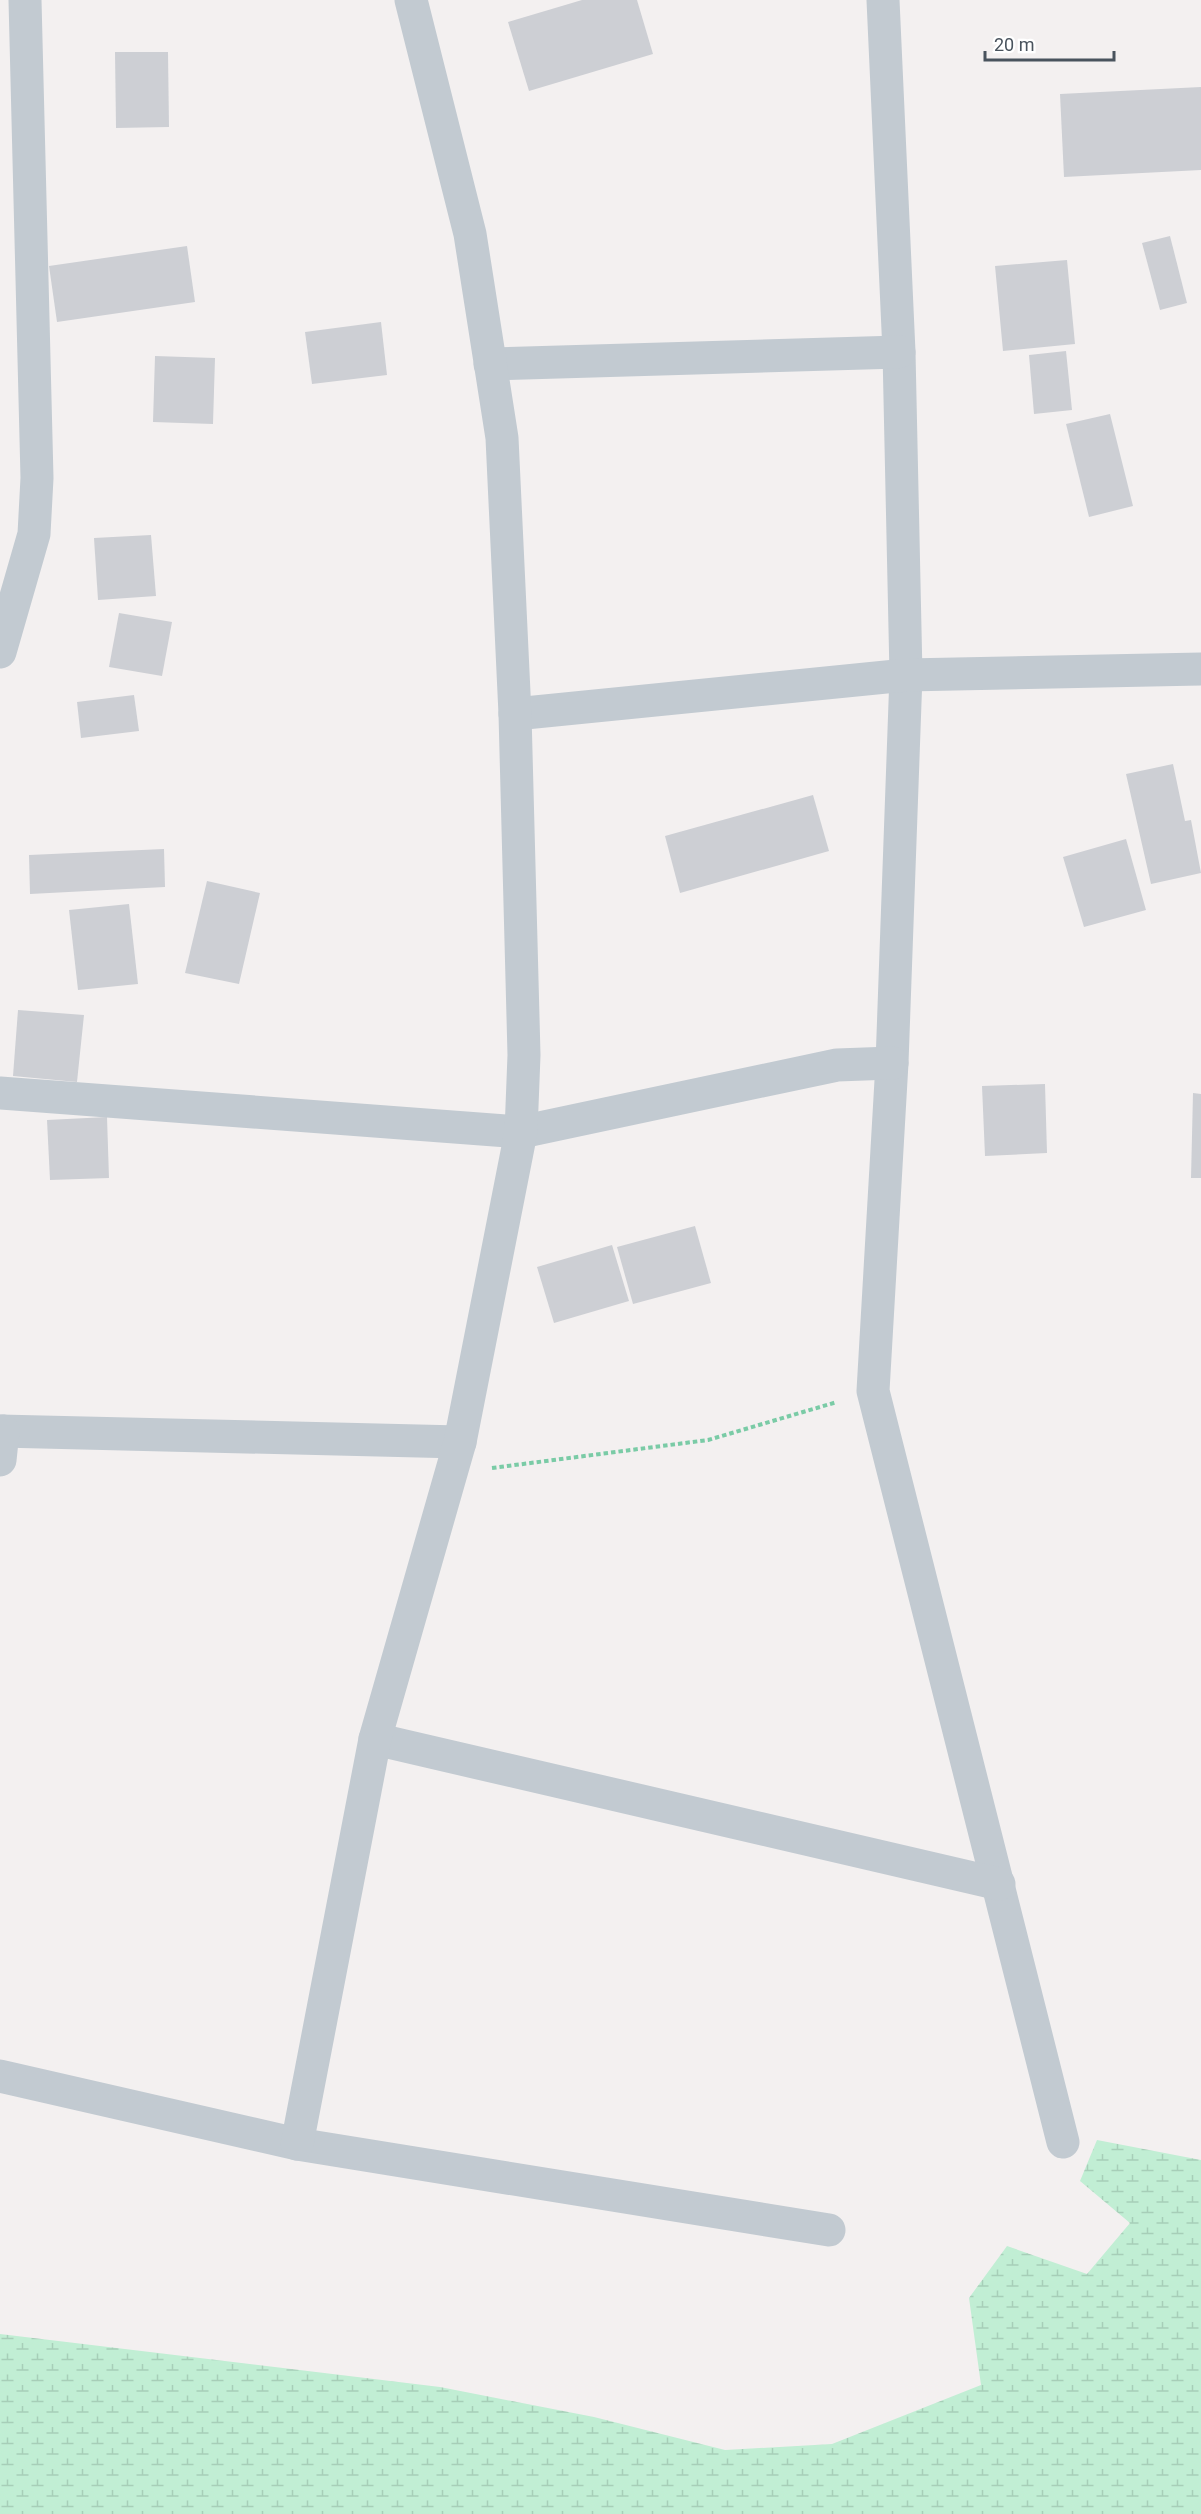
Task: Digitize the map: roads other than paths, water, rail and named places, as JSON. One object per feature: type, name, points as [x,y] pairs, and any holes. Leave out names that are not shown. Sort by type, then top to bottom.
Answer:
[{"type":"street","points":[[0,652],[34,534],[37,478],[25,0]]},
{"type":"street","points":[[297,2144],[375,1739],[460,1442],[521,1132],[524,1055],[515,714],[502,438],[470,234],[411,0]]},
{"type":"street","points":[[883,0],[899,352],[906,675],[892,1063],[873,1391],[1063,2142]]},
{"type":"street","points":[[490,364],[899,352]]},
{"type":"street","points":[[515,714],[906,675],[1201,669]]},
{"type":"street","points":[[0,1093],[521,1132],[837,1065],[892,1063]]},
{"type":"street","points":[[1,1441],[460,1442]]},
{"type":"street","points":[[375,1739],[999,1884]]},
{"type":"street","points":[[0,2076],[297,2144],[829,2230]]}]
